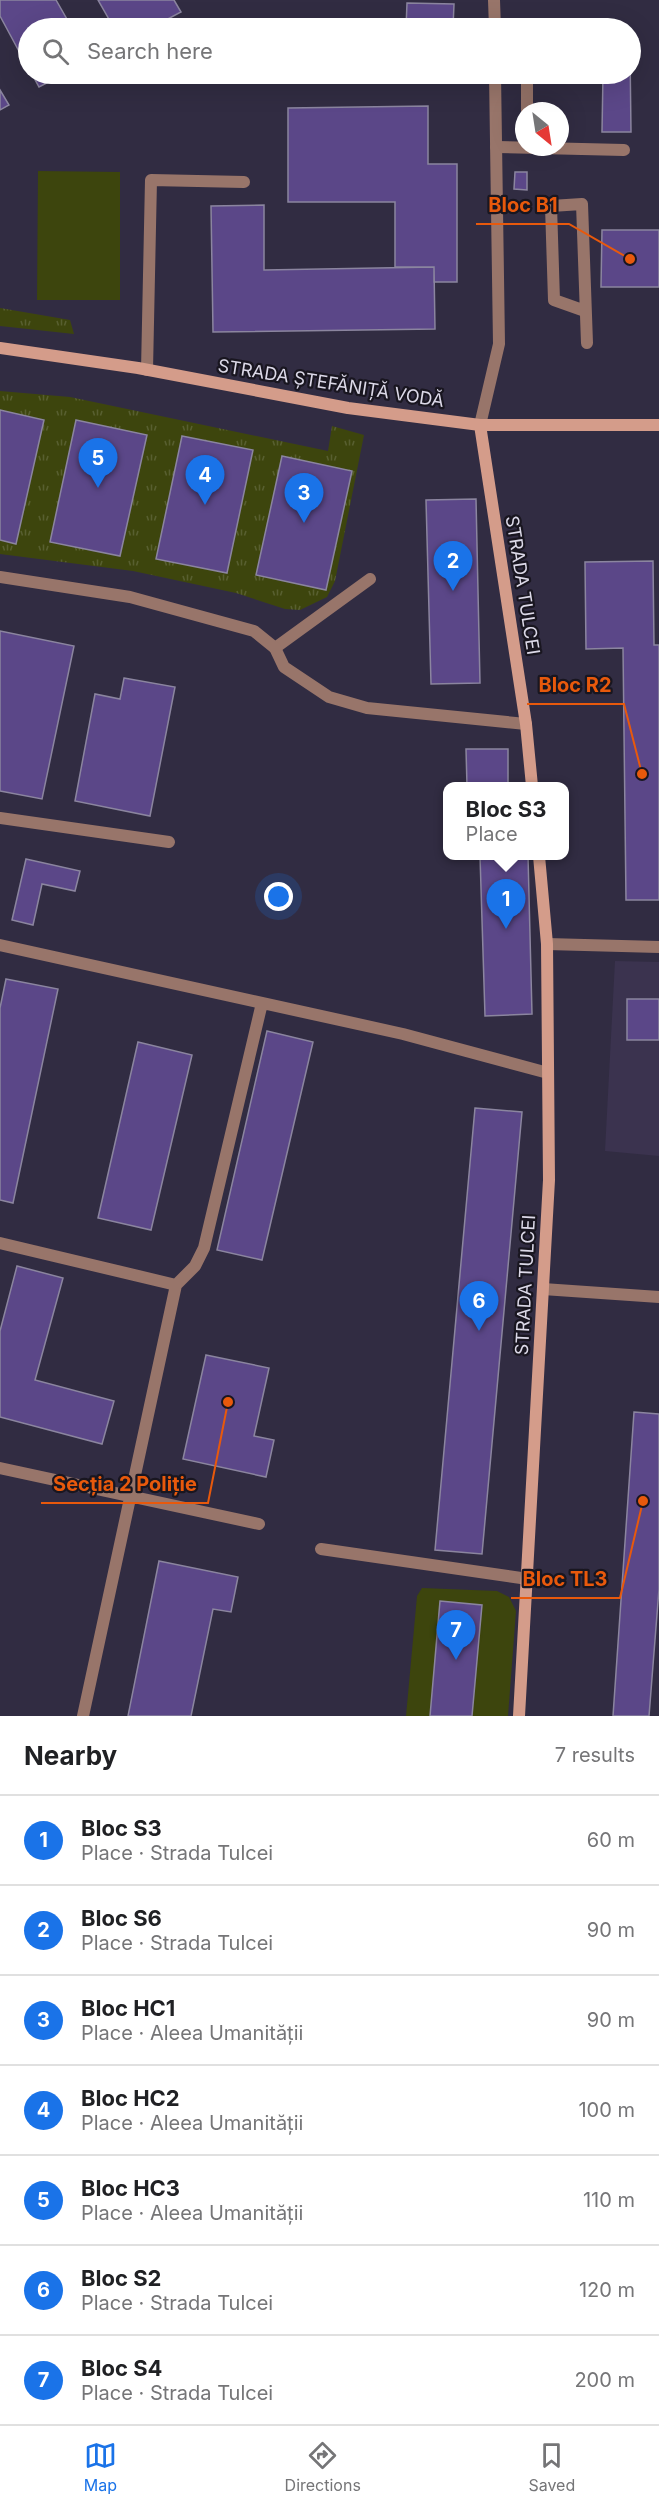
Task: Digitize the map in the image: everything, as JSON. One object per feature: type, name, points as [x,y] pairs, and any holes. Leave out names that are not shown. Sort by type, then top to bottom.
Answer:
[{"type":"street","points":[[494,0],[495,18]]},
{"type":"street","points":[[480,425],[499,344],[495,84]]},
{"type":"street","points":[[527,84],[527,102]]},
{"type":"street","points":[[496,147],[515,147]]},
{"type":"street","points":[[569,148],[624,150]]},
{"type":"street","points":[[147,370],[151,180],[244,182]]},
{"type":"street","points":[[585,311],[554,300],[551,206],[582,204],[586,343]]},
{"type":"street","name":"STRADA ȘTEFĂNIȚĂ VODĂ","points":[[0,348],[147,370],[348,408],[480,425],[659,425]]},
{"type":"street","name":"STRADA TULCEI","points":[[480,425],[526,724],[532,782]]},
{"type":"street","points":[[0,577],[130,597],[254,632],[275,648],[284,667],[329,698],[367,708],[526,724]]},
{"type":"street","points":[[275,648],[370,579]]},
{"type":"street","points":[[0,818],[169,842]]},
{"type":"street","name":"STRADA TULCEI","points":[[519,1716],[549,1179],[547,944],[539,860]]},
{"type":"street","points":[[547,944],[659,946]]},
{"type":"street","points":[[0,945],[403,1035],[548,1073]]},
{"type":"street","points":[[83,1716],[176,1285],[195,1266],[204,1248],[262,1004]]},
{"type":"street","points":[[0,1243],[176,1285]]},
{"type":"street","points":[[543,1289],[659,1297]]},
{"type":"street","points":[[0,1468],[259,1524]]},
{"type":"street","points":[[321,1549],[528,1579]]},
{"type":"shaded area","points":[[615,961],[659,962],[659,1156],[605,1151]]},
{"type":"green space","points":[[38,171],[120,172],[120,300],[37,300]]},
{"type":"green space","points":[[0,308],[70,320],[74,334],[0,326]]},
{"type":"green space","points":[[0,391],[70,397],[328,451],[332,426],[364,435],[335,581],[327,597],[300,610],[285,609],[236,593],[133,571],[0,554],[0,540],[16,543],[44,420],[0,410]],"holes":[[[147,436],[120,556],[50,542]],[[183,436],[252,450],[226,573],[157,559]],[[282,456],[352,471],[326,589],[256,574]]]},
{"type":"green space","points":[[422,1588],[497,1591],[509,1597],[516,1611],[508,1716],[472,1716],[482,1605],[441,1601],[430,1716],[406,1716],[417,1596]]},
{"type":"building","points":[[0,0],[56,0],[66,18],[18,18],[18,49],[0,16]]},
{"type":"building","points":[[98,0],[174,0],[181,12],[170,18],[108,18]]},
{"type":"building","points":[[407,3],[454,4],[453,18],[406,18]]},
{"type":"building","points":[[603,84],[630,84],[631,132],[602,132]]},
{"type":"building","points":[[0,90],[9,105],[0,110]]},
{"type":"building","points":[[428,106],[428,164],[457,164],[457,282],[434,282],[434,267],[395,267],[395,202],[288,202],[288,108]]},
{"type":"building","points":[[515,172],[527,172],[527,190],[514,189]]},
{"type":"building","points":[[264,205],[264,270],[434,267],[435,329],[213,332],[211,206]]},
{"type":"building","points":[[602,230],[659,230],[659,287],[601,287]]},
{"type":"building","points":[[0,410],[44,420],[16,544],[0,540]]},
{"type":"building","points":[[76,420],[147,435],[120,556],[50,542]]},
{"type":"building","points":[[182,436],[253,450],[227,573],[156,559]]},
{"type":"building","points":[[282,456],[352,471],[326,590],[256,575]]},
{"type":"building","points":[[476,499],[480,683],[431,684],[426,500]]},
{"type":"building","points":[[653,561],[654,645],[659,645],[659,900],[626,900],[623,648],[586,649],[585,562]]},
{"type":"building","points":[[0,631],[74,646],[42,799],[0,791]]},
{"type":"building","points":[[124,678],[175,687],[150,816],[75,801],[95,694],[120,699]]},
{"type":"building","points":[[466,749],[508,749],[508,782],[467,782]]},
{"type":"building","points":[[26,859],[80,871],[75,891],[42,884],[33,925],[12,920]]},
{"type":"building","points":[[480,860],[528,860],[532,1014],[485,1016]]},
{"type":"building","points":[[6,979],[58,989],[13,1203],[0,1200],[0,1008]]},
{"type":"building","points":[[627,999],[659,999],[659,1040],[627,1040]]},
{"type":"building","points":[[267,1031],[313,1042],[262,1260],[217,1250]]},
{"type":"building","points":[[138,1042],[192,1055],[151,1230],[98,1218]]},
{"type":"building","points":[[475,1108],[522,1112],[482,1554],[435,1550]]},
{"type":"building","points":[[17,1266],[63,1278],[35,1380],[114,1401],[102,1444],[0,1417],[0,1331]]},
{"type":"building","points":[[206,1355],[269,1368],[254,1436],[274,1440],[266,1477],[183,1459]]},
{"type":"building","points":[[634,1412],[659,1414],[659,1589],[649,1716],[613,1716]]},
{"type":"building","points":[[159,1561],[238,1577],[231,1612],[213,1609],[191,1716],[128,1716]]},
{"type":"building","points":[[440,1601],[482,1605],[472,1716],[430,1716]]},
{"type":"place","name":"Bloc B1","points":[[630,259]]},
{"type":"place","name":"Bloc HC3","points":[[98,488]]},
{"type":"place","name":"Bloc HC2","points":[[205,505]]},
{"type":"place","name":"Bloc HC1","points":[[304,523]]},
{"type":"place","name":"Bloc S6","points":[[453,591]]},
{"type":"place","name":"Bloc R2","points":[[642,774]]},
{"type":"place","name":"Bloc S3","points":[[506,929]]},
{"type":"place","name":"Bloc S2","points":[[479,1331]]},
{"type":"place","name":"Secția 2 Poliție","points":[[228,1402]]},
{"type":"place","name":"Bloc TL3","points":[[643,1501]]},
{"type":"place","name":"Bloc S4","points":[[456,1660]]}]
